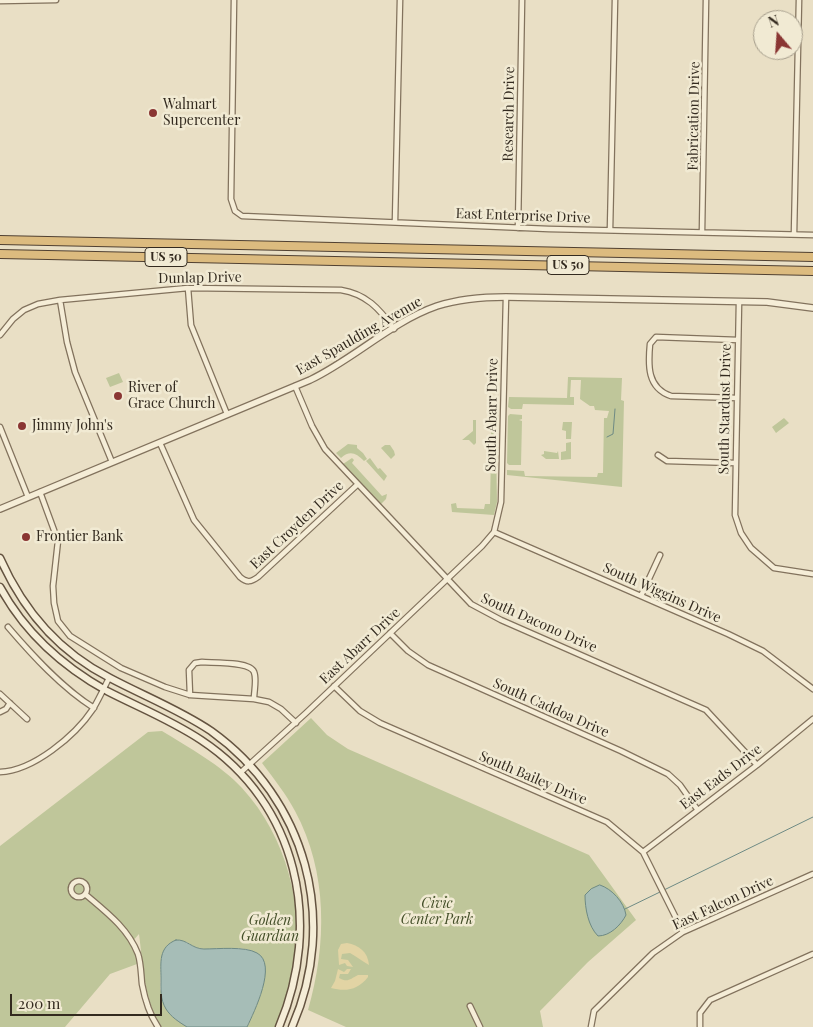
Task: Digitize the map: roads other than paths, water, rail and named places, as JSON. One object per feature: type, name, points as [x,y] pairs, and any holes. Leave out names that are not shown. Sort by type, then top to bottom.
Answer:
[{"type":"highway","name":"US 50","points":[[0,240],[813,257]]},
{"type":"highway","name":"US 50","points":[[0,256],[9,254],[813,270]]},
{"type":"main road","points":[[0,558],[17,591],[32,613],[47,631],[75,656],[109,678],[202,725],[225,742],[249,764],[270,790],[288,821],[302,853],[309,881],[313,914],[312,955],[305,991],[292,1027]]},
{"type":"main road","points":[[0,587],[22,621],[47,649],[77,673],[195,736],[217,752],[240,773],[260,797],[280,832],[290,857],[298,894],[301,924],[298,963],[290,996],[278,1027]]},
{"type":"street","points":[[0,1],[56,0]]},
{"type":"street","name":"East Enterprise Drive","points":[[234,0],[231,192],[233,207],[242,216],[518,228],[813,234]]},
{"type":"street","points":[[396,222],[400,0]]},
{"type":"street","name":"Research Drive","points":[[518,228],[522,0]]},
{"type":"street","points":[[610,230],[615,0]]},
{"type":"street","name":"Fabrication Drive","points":[[702,232],[706,0]]},
{"type":"street","points":[[794,234],[799,0]]},
{"type":"street","points":[[188,288],[189,315],[192,328],[227,414]]},
{"type":"street","name":"Dunlap Drive","points":[[1,333],[17,315],[28,307],[60,300],[188,288],[352,292],[369,300],[385,316],[394,329]]},
{"type":"street","name":"East Spaulding Avenue","points":[[0,509],[296,386],[332,369],[420,314],[446,304],[472,298],[506,297],[739,302],[784,304],[813,308]]},
{"type":"street","name":"South Abarr Drive","points":[[494,532],[499,515],[502,492],[506,297]]},
{"type":"street","points":[[60,300],[75,372],[112,462]]},
{"type":"street","name":"South Stardust Drive","points":[[739,302],[735,516],[741,533],[751,548],[774,568],[813,574]]},
{"type":"street","points":[[737,398],[671,396],[661,392],[656,386],[648,367],[650,344],[656,337],[738,340]]},
{"type":"street","name":"South Dacono Drive","points":[[296,386],[321,442],[471,604],[501,620],[706,710],[757,765]]},
{"type":"street","points":[[0,427],[28,497]]},
{"type":"street","name":"East Croyden Drive","points":[[160,443],[196,524],[240,577],[250,582],[258,577],[358,484]]},
{"type":"street","points":[[658,454],[667,461],[735,463]]},
{"type":"street","points":[[40,492],[58,541],[54,603],[58,620],[70,636],[121,668],[165,687],[190,695],[254,699],[269,702],[276,705],[296,722]]},
{"type":"street","name":"East Abarr Drive","points":[[240,773],[447,579],[494,532]]},
{"type":"street","name":"South Wiggins Drive","points":[[494,532],[763,651],[813,689]]},
{"type":"street","points":[[641,596],[660,555]]},
{"type":"street","points":[[8,627],[40,662],[77,696],[94,708]]},
{"type":"street","name":"South Caddoa Drive","points":[[390,633],[408,651],[428,665],[621,751],[668,774],[680,785],[698,809]]},
{"type":"street","points":[[190,695],[189,673],[190,668],[195,663],[245,665],[252,668],[254,673],[254,699]]},
{"type":"street","points":[[0,772],[14,771],[36,761],[66,738],[94,708],[109,678]]},
{"type":"street","name":"South Bailey Drive","points":[[334,686],[352,704],[369,717],[508,780],[607,822],[643,852],[684,932]]},
{"type":"street","points":[[0,694],[27,719]]},
{"type":"street","points":[[0,712],[10,703]]},
{"type":"street","name":"East Eads Drive","points":[[643,852],[757,765],[813,719]]},
{"type":"street","name":"East Falcon Drive","points":[[591,1027],[594,1012],[653,953],[684,932],[813,874]]},
{"type":"street","points":[[85,894],[120,925],[132,942],[139,960],[146,1000],[158,1027]]},
{"type":"street","points":[[700,1027],[700,1013],[710,1000],[813,954]]},
{"type":"street","points":[[470,1006],[480,1027]]},
{"type":"water","points":[[600,885],[617,897],[623,905],[626,915],[615,929],[607,934],[598,936],[588,917],[585,895],[591,889]]},
{"type":"water","points":[[176,940],[183,941],[200,949],[246,949],[257,953],[263,959],[265,977],[259,1000],[247,1027],[187,1027],[168,1012],[161,994],[161,961],[163,951],[170,943]]},
{"type":"waterway","points":[[607,437],[613,434],[615,409]]},
{"type":"waterway","points":[[664,890],[813,817]]},
{"type":"waterway","points":[[625,909],[660,892]]},
{"type":"place","name":"Walmart Supercenter","points":[[153,113]]},
{"type":"place","name":"River of Grace Church","points":[[118,396]]},
{"type":"place","name":"Jimmy John's","points":[[22,426]]},
{"type":"place","name":"Frontier Bank","points":[[26,537]]},
{"type":"park label","name":"Civic Center Park","points":[[437,912]]},
{"type":"park label","name":"Golden Guardian","points":[[270,930]]}]
